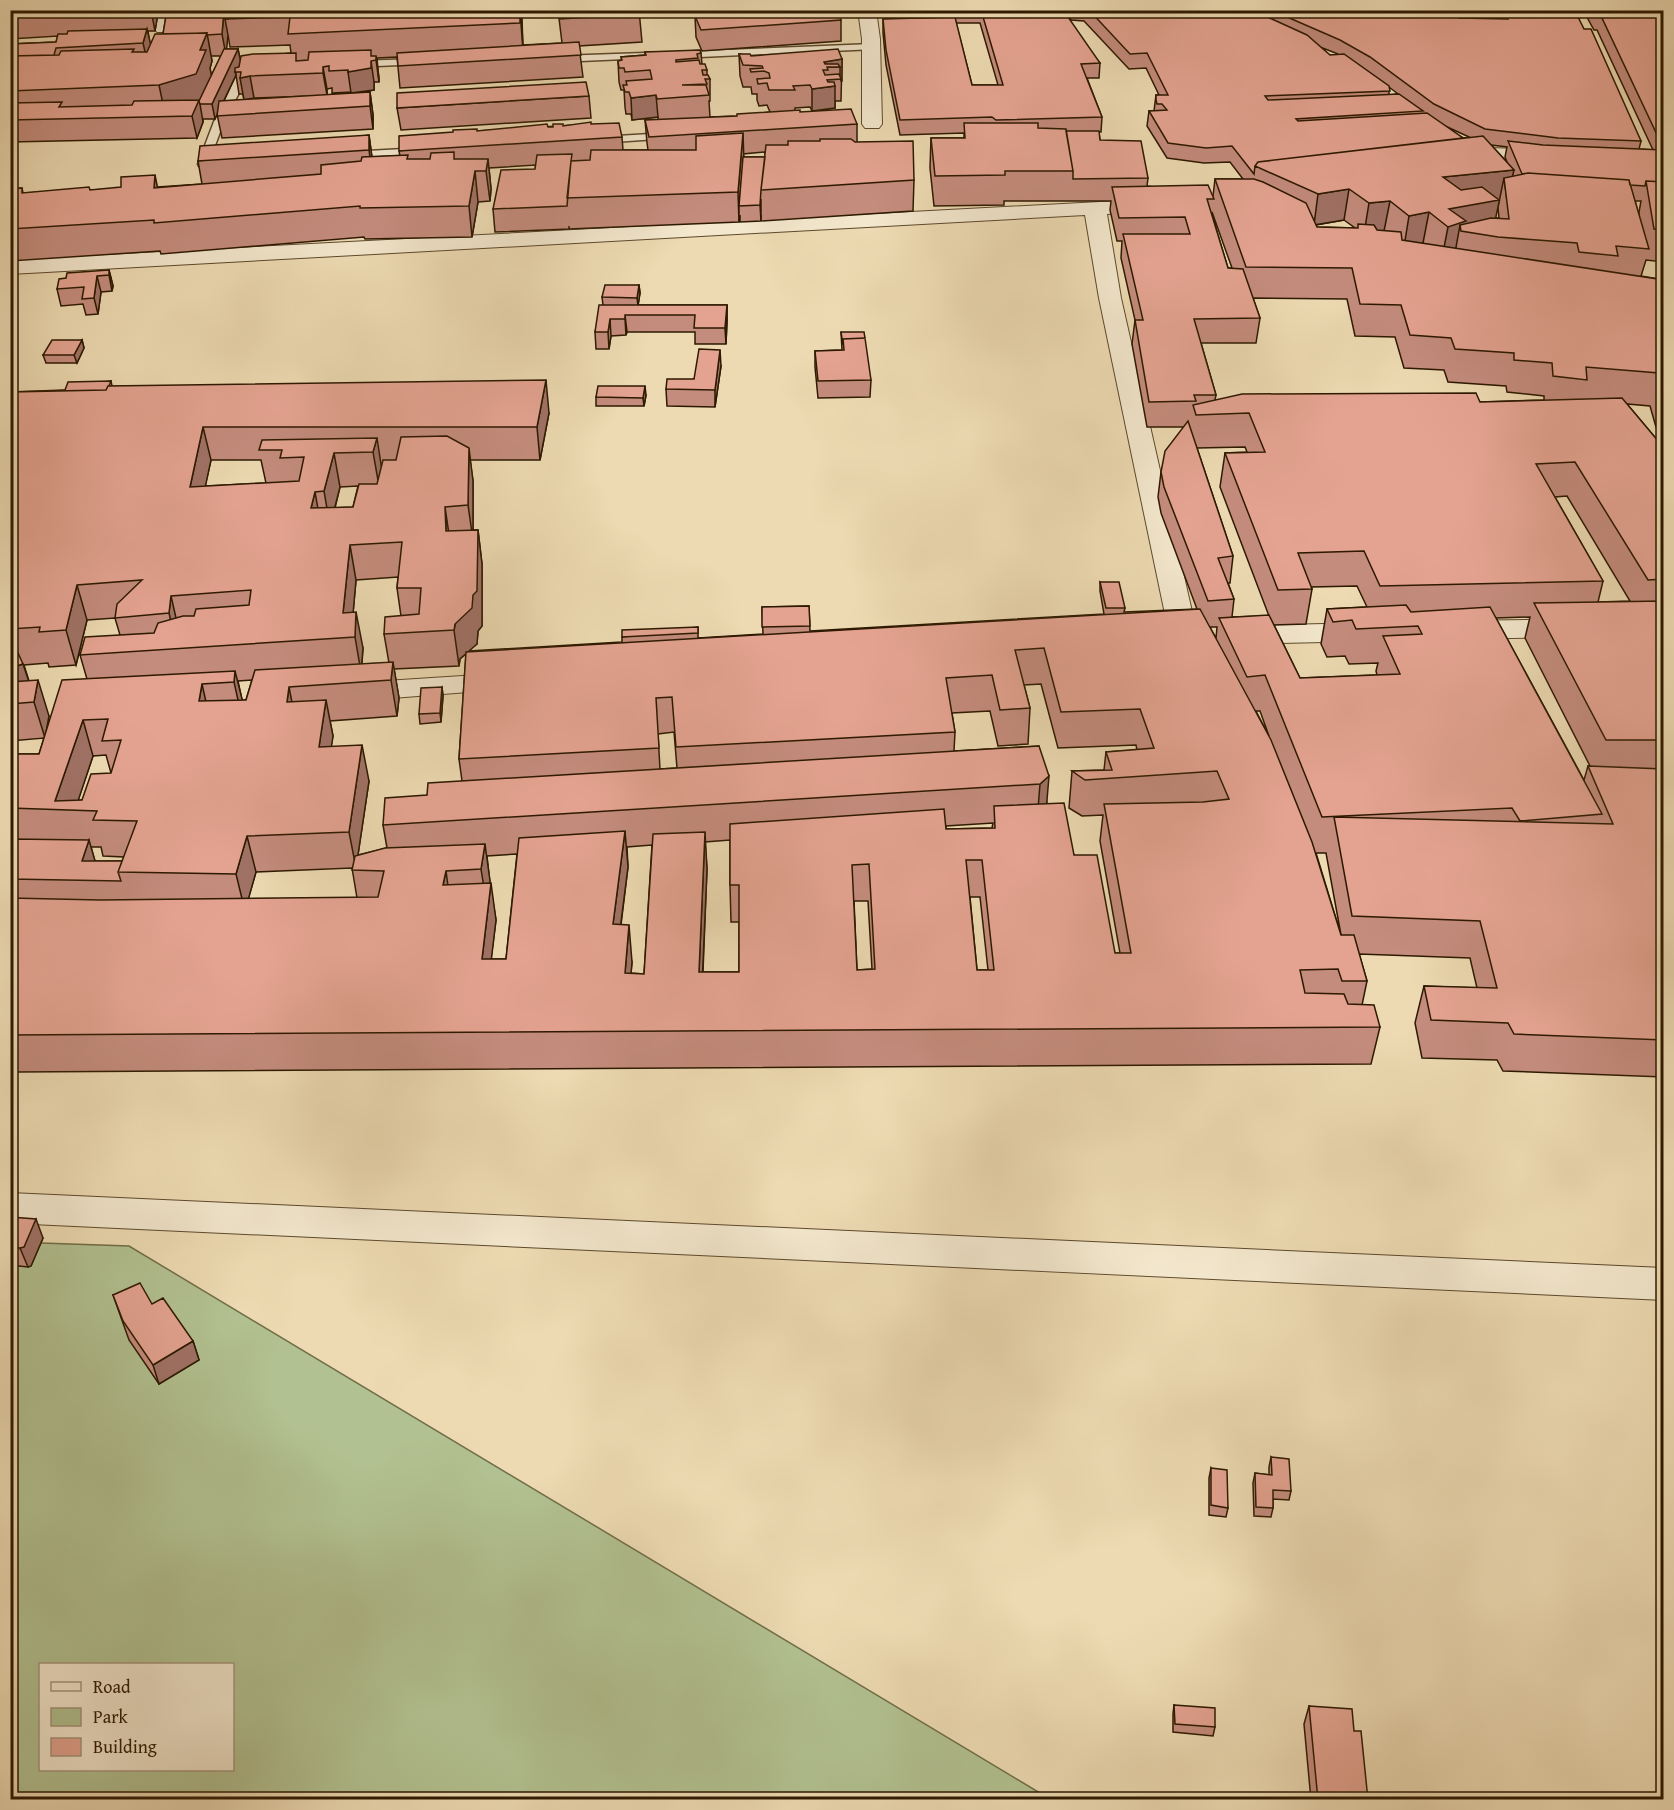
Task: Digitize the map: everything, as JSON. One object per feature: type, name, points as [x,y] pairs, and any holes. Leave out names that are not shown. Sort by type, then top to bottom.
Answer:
[{"type":"street","points":[[866,125],[872,47],[867,10]]},
{"type":"street","points":[[1240,10],[1252,20],[1321,50],[1360,71],[1436,127],[1486,154],[1576,158]]},
{"type":"street","points":[[10,267],[1176,203]]},
{"type":"street","points":[[1094,208],[1172,638],[1400,631]]},
{"type":"street","points":[[1436,630],[1664,626]]},
{"type":"street","points":[[322,694],[537,680]]},
{"type":"street","points":[[10,1208],[1664,1284]]},
{"type":"lane","points":[[662,55],[872,47]]},
{"type":"lane","points":[[544,59],[651,56]]},
{"type":"lane","points":[[342,64],[425,62]]},
{"type":"lane","points":[[215,163],[203,164],[220,118],[246,67],[258,66]]},
{"type":"lane","points":[[585,141],[681,136]]},
{"type":"lane","points":[[334,156],[430,150]]},
{"type":"green space","points":[[11,1242],[129,1246],[1050,1799],[11,1800]]},
{"type":"building","points":[[10,10],[140,10],[10,17]]},
{"type":"building","points":[[167,10],[224,10],[222,34],[163,34]]},
{"type":"building","points":[[227,10],[520,10],[520,23],[288,34],[290,17],[225,19]]},
{"type":"building","points":[[559,10],[639,10],[640,14],[560,19]]},
{"type":"building","points":[[782,10],[783,13],[791,12],[790,10],[836,10],[841,20],[701,30],[695,16],[735,13],[737,16]]},
{"type":"building","points":[[981,10],[1056,10],[1058,14],[1066,14],[1100,63],[1081,64],[1102,117],[900,120],[886,50],[883,19],[955,17],[972,85],[1003,85]]},
{"type":"building","points":[[1089,10],[1252,10],[1307,35],[1330,55],[1344,54],[1389,86],[1390,91],[1265,96],[1268,100],[1399,94],[1423,111],[1296,119],[1298,121],[1427,113],[1463,138],[1258,162],[1254,174],[1232,146],[1206,148],[1168,143],[1149,111],[1167,110],[1162,104],[1157,104],[1156,95],[1168,95],[1147,53],[1130,54]]},
{"type":"building","points":[[1271,10],[1455,10],[1459,18],[1508,19],[1505,13],[1577,15],[1584,29],[1591,29],[1641,141],[1558,138],[1485,129],[1434,104],[1370,57],[1340,40]]},
{"type":"building","points":[[1580,10],[1581,12],[1508,11]]},
{"type":"building","points":[[1594,10],[1664,10],[1664,142],[1660,141],[1601,16],[1597,15]]},
{"type":"building","points":[[147,29],[143,43],[56,48],[54,55],[10,56],[10,44],[56,42],[58,34],[67,34],[68,31]]},
{"type":"building","points":[[207,33],[200,50],[206,50],[196,74],[159,85],[10,91],[10,56],[59,55],[61,51],[134,49],[132,52],[147,52],[155,34]]},
{"type":"building","points":[[579,42],[581,55],[398,66],[397,53]]},
{"type":"building","points":[[224,49],[238,49],[212,104],[200,104],[199,101]]},
{"type":"building","points":[[838,49],[842,59],[824,62],[825,64],[838,64],[840,67],[827,67],[828,70],[823,70],[825,75],[839,74],[841,79],[827,80],[834,82],[835,86],[812,89],[810,85],[793,86],[795,90],[769,90],[767,83],[758,84],[757,79],[770,78],[769,73],[751,72],[750,69],[763,68],[762,66],[743,65],[739,54],[750,54],[751,56]]},
{"type":"building","points":[[371,50],[371,56],[376,56],[376,60],[371,61],[371,68],[348,72],[348,70],[329,71],[329,66],[323,67],[323,73],[240,78],[241,72],[235,72],[235,68],[239,67],[241,56],[253,54],[296,53],[296,61],[308,60],[309,52]]},
{"type":"building","points":[[700,50],[701,53],[697,54],[698,58],[676,60],[676,62],[699,60],[700,64],[705,64],[707,70],[702,70],[703,75],[708,75],[710,79],[705,79],[707,84],[682,85],[706,85],[709,95],[657,99],[656,95],[631,98],[629,92],[625,92],[623,85],[627,85],[626,81],[652,79],[650,70],[625,72],[624,68],[619,68],[618,61],[622,60],[621,57],[646,55],[645,52]]},
{"type":"building","points":[[586,82],[589,96],[397,108],[397,93]]},
{"type":"building","points":[[370,92],[370,106],[217,116],[219,101]]},
{"type":"building","points":[[199,100],[192,116],[10,120],[10,103],[62,102],[59,107],[132,105],[134,101]]},
{"type":"building","points":[[851,109],[857,124],[649,137],[645,120],[737,116],[737,114],[800,110],[800,112]]},
{"type":"building","points":[[591,122],[591,124],[619,123],[622,137],[399,151],[399,136],[547,124],[548,127],[553,127],[553,124],[563,124],[563,126]]},
{"type":"building","points":[[964,123],[1038,123],[1038,128],[1066,129],[1073,171],[1005,171],[1005,175],[935,176],[931,138],[965,138]]},
{"type":"building","points":[[1066,131],[1099,131],[1100,140],[1141,141],[1148,178],[1073,179]]},
{"type":"building","points":[[743,133],[738,192],[567,198],[571,161],[590,160],[591,150],[696,150],[696,136]]},
{"type":"building","points":[[369,135],[369,150],[198,161],[200,146]]},
{"type":"building","points":[[1483,136],[1514,170],[1443,177],[1461,190],[1482,187],[1499,200],[1449,209],[1466,221],[1448,227],[1429,212],[1409,216],[1390,201],[1369,203],[1349,189],[1318,194],[1255,166],[1258,162]]},
{"type":"building","points":[[820,139],[851,139],[855,142],[913,141],[914,180],[761,190],[766,145],[788,145],[788,141],[820,141]]},
{"type":"building","points":[[1508,141],[1543,145],[1664,150],[1664,182],[1646,181],[1645,186],[1630,185],[1629,180],[1522,174]]},
{"type":"building","points":[[454,152],[454,159],[488,159],[486,171],[475,171],[469,206],[360,208],[360,206],[154,223],[154,220],[10,229],[10,189],[22,188],[22,193],[89,187],[90,190],[121,187],[121,177],[155,175],[154,188],[321,174],[321,165],[361,161],[362,157],[408,155],[407,159],[430,159],[431,153]]},
{"type":"building","points":[[572,154],[567,206],[493,209],[501,170],[535,169],[537,155]]},
{"type":"building","points":[[743,157],[765,157],[760,205],[739,206]]},
{"type":"building","points":[[1528,173],[1629,180],[1649,249],[1616,246],[1618,256],[1579,252],[1577,243],[1498,237],[1461,231],[1460,225],[1491,218],[1509,219],[1504,178]]},
{"type":"building","points":[[1215,179],[1254,179],[1263,182],[1306,203],[1317,227],[1358,228],[1358,224],[1374,225],[1377,230],[1401,232],[1402,240],[1664,280],[1664,388],[1659,373],[1586,367],[1587,380],[1553,376],[1552,363],[1514,360],[1514,353],[1455,349],[1451,338],[1410,335],[1401,305],[1360,304],[1352,268],[1246,267]]},
{"type":"building","points":[[1646,181],[1664,182],[1664,230],[1654,229]]},
{"type":"building","points":[[1208,185],[1214,199],[1207,199],[1228,268],[1243,269],[1260,318],[1194,319],[1216,395],[1194,395],[1196,401],[1149,402],[1135,320],[1143,320],[1123,234],[1190,234],[1185,217],[1119,218],[1112,187]]},
{"type":"building","points":[[109,270],[109,275],[97,276],[94,298],[82,299],[84,287],[57,289],[59,279],[66,278],[67,273]]},
{"type":"building","points":[[605,285],[639,285],[637,298],[602,297]]},
{"type":"building","points":[[599,305],[727,305],[725,328],[694,328],[695,315],[625,315],[625,319],[610,319],[608,332],[595,332]]},
{"type":"building","points":[[841,332],[864,332],[865,338],[843,339],[843,345]]},
{"type":"building","points":[[865,338],[871,380],[818,381],[815,351],[844,350],[843,339]]},
{"type":"building","points":[[52,340],[82,340],[74,355],[43,355]]},
{"type":"building","points":[[699,349],[720,350],[715,390],[666,389],[667,379],[694,379]]},
{"type":"building","points":[[546,380],[537,427],[203,427],[190,487],[299,481],[304,457],[280,458],[282,450],[259,450],[262,440],[377,438],[373,452],[334,453],[324,491],[315,492],[311,508],[353,507],[359,484],[377,484],[383,460],[396,460],[401,437],[447,436],[469,448],[468,505],[445,507],[446,531],[478,530],[477,591],[473,595],[472,608],[455,624],[454,630],[384,634],[385,617],[419,614],[421,588],[397,588],[402,542],[350,545],[343,613],[356,612],[355,637],[80,655],[85,637],[154,633],[158,623],[183,616],[194,616],[196,609],[249,605],[251,590],[171,596],[169,613],[115,618],[117,604],[142,580],[77,585],[66,630],[39,632],[40,627],[10,629],[10,392],[106,390],[108,386]]},
{"type":"building","points":[[111,381],[106,390],[54,391],[65,390],[68,382]]},
{"type":"building","points":[[598,386],[645,386],[643,398],[596,397]]},
{"type":"building","points":[[1476,393],[1480,402],[1622,398],[1664,448],[1664,579],[1648,580],[1575,462],[1536,464],[1603,581],[1380,586],[1364,551],[1298,553],[1312,589],[1278,590],[1225,453],[1265,452],[1249,413],[1196,415],[1193,405],[1242,394]]},
{"type":"building","points":[[1188,421],[1233,556],[1218,558],[1234,599],[1208,601],[1164,487],[1161,472],[1165,451]]},
{"type":"building","points":[[1100,582],[1119,582],[1125,608],[1106,608]]},
{"type":"building","points":[[1664,601],[1664,740],[1606,740],[1534,603]]},
{"type":"building","points":[[1406,605],[1411,612],[1490,607],[1602,814],[1520,821],[1512,808],[1322,817],[1265,675],[1247,677],[1219,618],[1269,615],[1300,678],[1400,674],[1383,636],[1422,634],[1418,626],[1356,629],[1352,620],[1333,622],[1327,609]]},
{"type":"building","points":[[809,606],[810,626],[762,627],[762,607]]},
{"type":"building","points":[[1200,609],[1271,740],[1312,842],[1341,935],[1354,935],[1367,981],[1342,981],[1338,969],[1300,970],[1305,993],[1344,994],[1348,1004],[1374,1005],[1380,1027],[10,1035],[10,898],[100,900],[378,897],[384,871],[352,870],[355,856],[385,848],[485,844],[481,869],[446,871],[443,885],[491,883],[482,959],[506,959],[519,838],[625,831],[613,924],[629,925],[625,973],[644,974],[653,834],[705,832],[699,972],[739,972],[739,885],[730,885],[730,824],[944,809],[946,829],[995,828],[994,806],[1064,803],[1074,855],[1097,855],[1115,953],[1131,953],[1104,804],[1203,802],[1229,799],[1217,771],[1085,780],[1072,771],[1112,770],[1106,752],[1154,748],[1140,709],[1061,712],[1044,648],[1015,650],[1030,708],[1000,710],[992,675],[946,678],[955,732],[676,747],[672,697],[656,698],[659,748],[459,759],[466,652]],"holes":[[[966,860],[982,860],[994,970],[977,970]],[[869,864],[875,969],[857,970],[852,865]]]},
{"type":"building","points":[[698,627],[698,633],[622,637],[622,630]]},
{"type":"building","points":[[18,653],[23,664],[10,668],[10,655]]},
{"type":"building","points":[[393,662],[391,680],[289,687],[287,702],[326,700],[319,747],[362,745],[349,832],[247,836],[236,874],[118,872],[137,821],[93,820],[97,811],[10,808],[10,754],[39,754],[62,680],[235,671],[234,682],[202,684],[199,701],[246,700],[255,670]],"holes":[[[108,719],[102,741],[121,740],[111,773],[91,774],[82,800],[55,801],[83,720]]]},
{"type":"building","points":[[38,680],[34,702],[10,704],[10,682]]},
{"type":"building","points":[[442,687],[440,713],[419,714],[421,688]]},
{"type":"building","points":[[1039,746],[1049,776],[1040,784],[383,825],[385,798],[427,795],[428,783]]},
{"type":"building","points":[[1588,766],[1664,769],[1664,943],[1657,943],[1664,958],[1664,1040],[1514,1034],[1508,1023],[1431,1020],[1424,986],[1497,988],[1480,921],[1352,916],[1334,817],[1613,824]]},
{"type":"building","points":[[10,839],[89,840],[82,861],[122,861],[118,872],[121,881],[10,879]]},
{"type":"building","points":[[10,1217],[36,1219],[24,1247],[10,1247]]},
{"type":"building","points":[[140,1283],[152,1304],[163,1298],[193,1341],[153,1365],[123,1321],[113,1295]]},
{"type":"building","points":[[1271,1457],[1289,1459],[1291,1491],[1273,1490],[1273,1508],[1256,1507],[1255,1473],[1272,1475]]},
{"type":"building","points":[[1211,1468],[1227,1470],[1228,1508],[1211,1505]]},
{"type":"building","points":[[1174,1705],[1215,1708],[1215,1727],[1175,1724]]},
{"type":"building","points":[[1309,1706],[1352,1709],[1354,1731],[1361,1731],[1368,1800],[1318,1800]]}]
